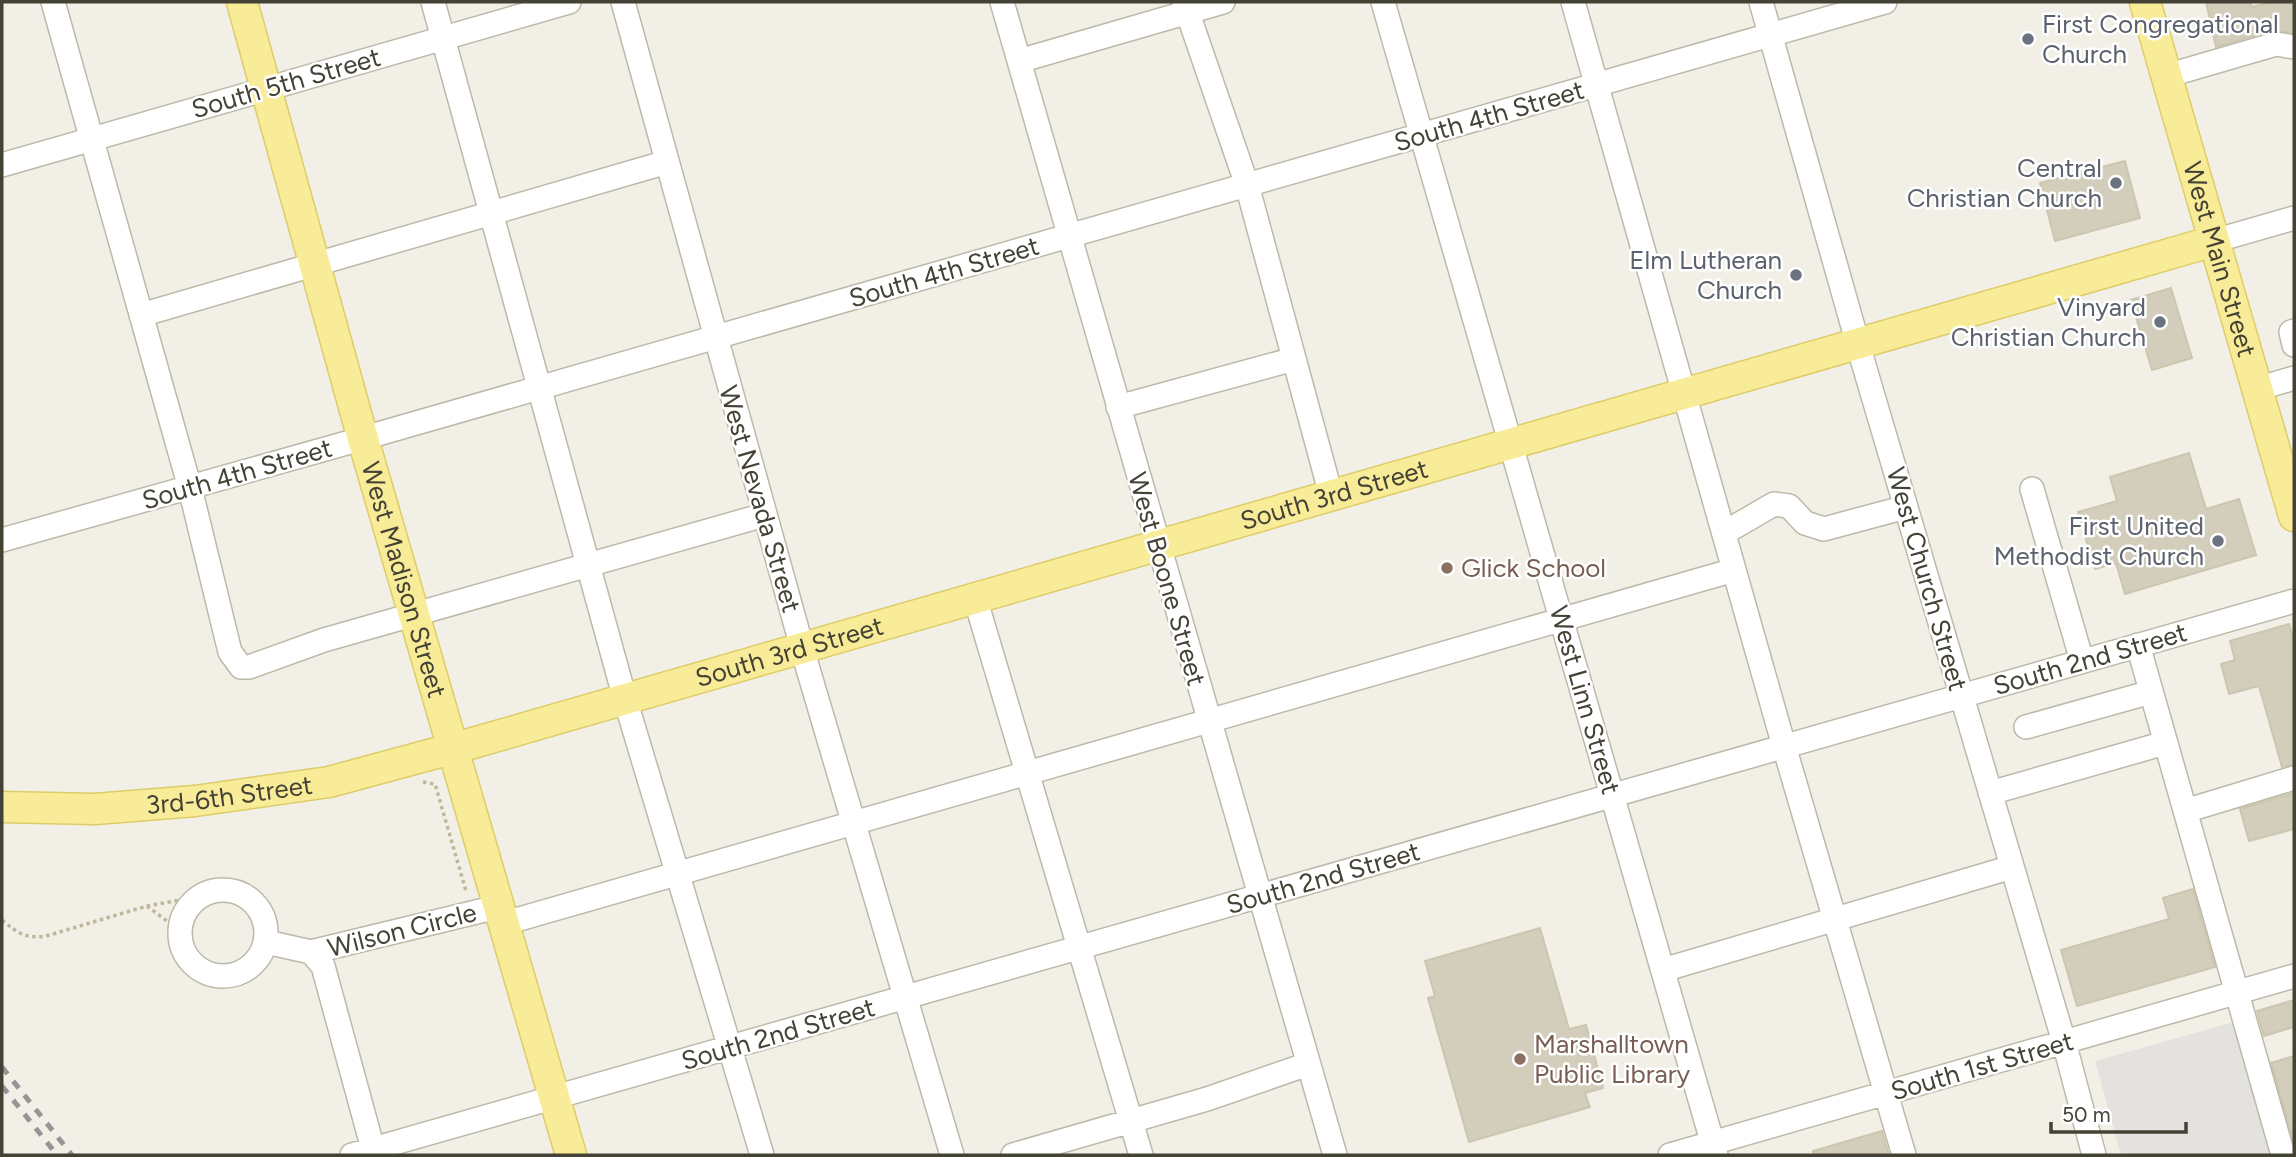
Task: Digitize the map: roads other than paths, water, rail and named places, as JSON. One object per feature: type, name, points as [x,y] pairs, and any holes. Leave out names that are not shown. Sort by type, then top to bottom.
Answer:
[{"type":"main road","name":"West Madison Street","points":[[242,2],[363,439],[571,1155]]},
{"type":"main road","name":"West Main Street","points":[[2145,2],[2257,389],[2289,482],[2294,516]]},
{"type":"main road","name":"South 3rd Street","points":[[453,749],[2214,241]]},
{"type":"main road","name":"3rd-6th Street","points":[[15,808],[95,809],[195,801],[329,782],[453,749]]},
{"type":"street","points":[[53,2],[190,488],[230,652],[241,667],[249,667],[324,639],[764,514]]},
{"type":"street","points":[[433,2],[625,699],[762,1155]]},
{"type":"street","name":"South 5th Street","points":[[2,165],[569,2]]},
{"type":"street","name":"West Nevada Street","points":[[623,2],[802,648],[952,1155]]},
{"type":"street","name":"West Boone Street","points":[[1002,2],[1335,1155]]},
{"type":"street","points":[[1019,61],[1185,7],[1223,2]]},
{"type":"street","name":"West Linn Street","points":[[1383,2],[1714,1149]]},
{"type":"street","points":[[1573,2],[1784,746],[1904,1155]]},
{"type":"street","name":"West Church Street","points":[[1761,2],[1858,344],[2064,1042],[2094,1155]]},
{"type":"street","name":"South 4th Street","points":[[2,540],[1885,2]]},
{"type":"street","points":[[1185,7],[1247,185],[1331,495]]},
{"type":"street","points":[[2166,76],[2276,44],[2294,47]]},
{"type":"street","points":[[141,315],[667,162]]},
{"type":"street","points":[[2214,241],[2294,218]]},
{"type":"street","points":[[2294,331],[2291,332],[2294,345]]},
{"type":"street","points":[[1118,407],[1294,359]]},
{"type":"street","points":[[2257,389],[2294,378]]},
{"type":"street","points":[[2032,489],[2082,661]]},
{"type":"street","points":[[1724,533],[1774,504],[1788,506],[1805,523],[1825,529],[1906,507]]},
{"type":"street","name":"Wilson Circle","points":[[265,942],[311,953],[500,915],[677,873],[1734,570]]},
{"type":"street","points":[[975,598],[1141,1155]]},
{"type":"street","name":"South 2nd Street","points":[[363,1152],[2294,601]]},
{"type":"street","points":[[2138,645],[2283,1155]]},
{"type":"street","points":[[2026,727],[2151,692]]},
{"type":"street","points":[[1990,793],[2165,743]]},
{"type":"street","points":[[2185,811],[2294,778]]},
{"type":"street","points":[[1663,970],[2012,867]]},
{"type":"street","points":[[216,890],[237,891],[255,903],[265,921],[265,942],[257,961],[240,974],[219,977],[199,970],[185,954],[179,934],[184,914],[197,898],[216,890]]},
{"type":"street","points":[[311,953],[323,966],[363,1152]]},
{"type":"street","name":"South 1st Street","points":[[1670,1155],[1714,1149],[1887,1093],[2294,976]]},
{"type":"street","points":[[1013,1155],[1131,1122],[1308,1064]]},
{"type":"railway","points":[[2,1067],[72,1155]]},
{"type":"railway","points":[[2,1086],[57,1155]]},
{"type":"place","name":"First Congregational Church","points":[[2028,39]]},
{"type":"place","name":"Central Christian Church","points":[[2116,183]]},
{"type":"place","name":"Elm Lutheran Church","points":[[1796,275]]},
{"type":"place","name":"Vinyard Christian Church","points":[[2160,322]]},
{"type":"place","name":"First United Methodist Church","points":[[2218,541]]},
{"type":"place","name":"Glick School","points":[[1447,568]]},
{"type":"place","name":"Marshalltown Public Library","points":[[1520,1059]]}]
